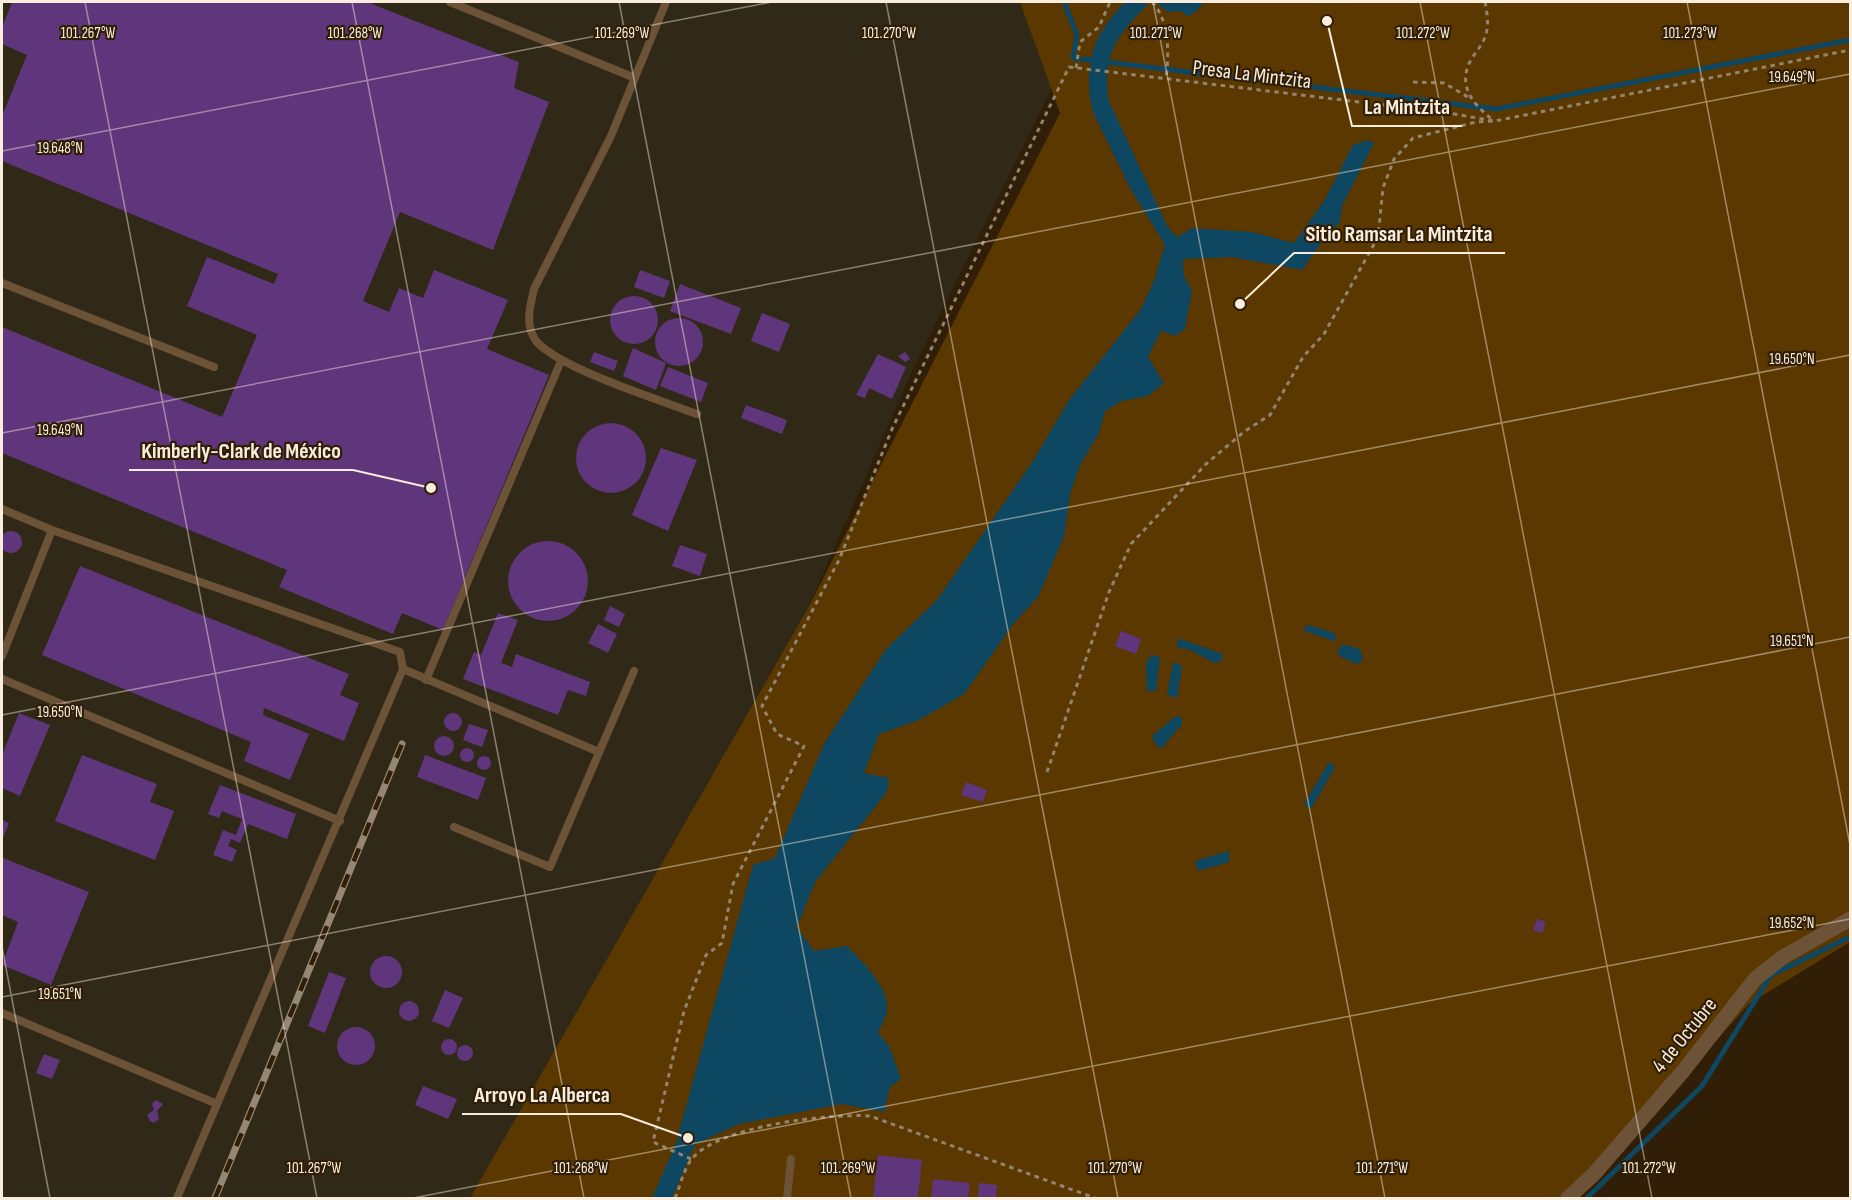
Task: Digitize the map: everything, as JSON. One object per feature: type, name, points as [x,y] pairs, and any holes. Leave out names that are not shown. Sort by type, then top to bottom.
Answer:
[{"type":"street","name":"4 de Octubre","points":[[1568,1198],[1594,1174],[1684,1070],[1755,979],[1783,957],[1851,919]]},
{"type":"lane","points":[[450,2],[635,78]]},
{"type":"lane","points":[[666,2],[611,136],[534,290],[527,317],[536,341],[561,361],[697,414]]},
{"type":"lane","points":[[2,283],[214,368]]},
{"type":"lane","points":[[426,680],[561,361]]},
{"type":"lane","points":[[2,509],[52,530],[400,652],[403,669],[177,1198]]},
{"type":"lane","points":[[2,656],[52,530]]},
{"type":"lane","points":[[403,669],[599,752]]},
{"type":"lane","points":[[454,827],[550,867],[634,671]]},
{"type":"lane","points":[[2,679],[340,821]]},
{"type":"lane","points":[[2,1012],[217,1104]]},
{"type":"lane","points":[[787,1198],[791,1160]]},
{"type":"path","points":[[690,1159],[653,1142],[684,1011],[706,955],[722,943],[734,884],[804,746],[777,734],[762,706],[839,560],[892,429],[1023,159],[1069,68],[1076,68],[1080,42],[1099,27],[1110,2]]},
{"type":"path","points":[[1153,2],[1161,12],[1167,36],[1166,79]]},
{"type":"path","points":[[1485,2],[1488,15],[1486,35],[1468,66],[1465,82],[1470,98],[1476,106],[1495,121]]},
{"type":"path","points":[[1047,772],[1109,591],[1131,544],[1206,464],[1245,431],[1270,415],[1304,357],[1324,334],[1334,318],[1378,237],[1383,188],[1394,159],[1413,138],[1476,122],[1495,121],[1851,50]]},
{"type":"path","name":"Presa La Mintzita","points":[[1076,68],[1442,112],[1495,121]]},
{"type":"path","points":[[1413,82],[1444,83],[1470,98]]},
{"type":"path","points":[[675,1198],[690,1159],[715,1144],[750,1128],[844,1114],[870,1116],[1095,1198]]},
{"type":"shaded area","points":[[2,2],[1031,2],[1058,76],[913,369],[808,608],[470,1198],[2,1198]]},
{"type":"shaded area","points":[[1020,2],[1850,2],[1850,942],[1750,1003],[1575,1198],[470,1198],[808,608],[1060,113]]},
{"type":"water","points":[[1155,2],[1200,2],[1202,6],[1188,17],[1181,11],[1168,12]]},
{"type":"water","points":[[1107,97],[1167,226],[1177,237],[1192,228],[1252,232],[1294,243],[1324,201],[1353,145],[1368,140],[1374,143],[1342,206],[1340,222],[1327,235],[1302,270],[1232,257],[1183,259],[1184,276],[1192,291],[1185,329],[1175,336],[1161,331],[1148,357],[1164,383],[1148,396],[1122,401],[1105,411],[1099,433],[1079,467],[1070,495],[1064,536],[1038,597],[1014,623],[964,694],[919,720],[879,734],[864,773],[889,778],[887,792],[815,882],[797,927],[814,951],[847,946],[873,975],[884,993],[887,1010],[878,1033],[889,1046],[901,1079],[890,1087],[884,1112],[842,1104],[739,1124],[698,1143],[678,1135],[753,865],[775,858],[824,744],[886,649],[937,600],[1033,461],[1069,400],[1141,309],[1154,281],[1165,245],[1130,188],[1092,110]]},
{"type":"water","points":[[1308,625],[1334,633],[1336,638],[1333,641],[1303,630]]},
{"type":"water","points":[[1178,638],[1222,654],[1222,661],[1215,663],[1188,649],[1177,647]]},
{"type":"water","points":[[1342,644],[1360,649],[1363,660],[1358,664],[1343,658],[1337,653]]},
{"type":"water","points":[[1151,655],[1160,657],[1156,691],[1147,691],[1146,663]]},
{"type":"water","points":[[1173,662],[1182,666],[1177,698],[1167,695]]},
{"type":"water","points":[[1176,716],[1182,718],[1182,724],[1161,749],[1155,744],[1152,736]]},
{"type":"water","points":[[1329,762],[1335,767],[1311,809],[1304,804]]},
{"type":"water","points":[[1229,851],[1229,862],[1198,871],[1195,861]]},
{"type":"building","points":[[12,2],[367,2],[519,62],[514,88],[549,102],[493,250],[400,212],[363,301],[389,312],[399,288],[423,298],[434,270],[508,300],[487,349],[549,375],[443,630],[402,613],[393,634],[279,587],[287,570],[2,453],[2,327],[222,417],[257,335],[187,306],[207,257],[274,284],[278,274],[2,161],[2,116],[27,55],[2,44],[2,28]]},
{"type":"building","points":[[640,270],[670,281],[664,298],[634,287]]},
{"type":"building","points":[[680,284],[741,308],[731,334],[670,311]]},
{"type":"building","points":[[629,296],[639,296],[651,303],[658,315],[658,325],[651,337],[639,344],[629,344],[614,333],[610,325],[610,315],[621,300]]},
{"type":"building","points":[[762,313],[790,324],[779,352],[751,341]]},
{"type":"building","points":[[679,318],[696,325],[703,342],[696,359],[679,366],[662,359],[655,342],[662,325]]},
{"type":"building","points":[[633,348],[666,363],[656,390],[623,376]]},
{"type":"building","points":[[594,352],[618,361],[614,371],[590,362]]},
{"type":"building","points":[[905,352],[910,359],[905,362],[898,356]]},
{"type":"building","points":[[878,354],[906,367],[892,399],[869,388],[865,398],[856,395]]},
{"type":"building","points":[[668,367],[708,383],[701,402],[660,386]]},
{"type":"building","points":[[746,405],[787,420],[782,434],[741,418]]},
{"type":"building","points":[[611,423],[624,426],[636,433],[643,445],[646,458],[643,471],[636,483],[624,490],[611,493],[598,490],[586,483],[579,471],[576,458],[579,445],[586,433],[598,426]]},
{"type":"building","points":[[661,448],[697,460],[668,531],[632,515]]},
{"type":"building","points":[[7,531],[15,531],[22,538],[22,546],[15,553],[7,553],[0,546],[0,538]]},
{"type":"building","points":[[548,541],[563,544],[576,553],[585,566],[588,581],[585,596],[576,609],[563,618],[548,621],[533,618],[520,609],[511,596],[508,581],[511,566],[520,553],[533,544]]},
{"type":"building","points":[[680,545],[707,554],[700,576],[672,566]]},
{"type":"building","points":[[80,566],[349,674],[340,695],[359,703],[344,741],[264,708],[263,715],[309,734],[290,780],[244,761],[251,742],[42,655]]},
{"type":"building","points":[[610,606],[625,614],[619,627],[604,620]]},
{"type":"building","points":[[498,613],[518,620],[501,663],[512,667],[516,654],[590,682],[586,696],[568,690],[558,715],[463,679],[474,652],[481,655]]},
{"type":"building","points":[[598,624],[617,634],[608,653],[588,643]]},
{"type":"building","points":[[1121,631],[1141,639],[1136,654],[1115,646]]},
{"type":"building","points":[[19,713],[50,725],[20,796],[2,788],[2,755]]},
{"type":"building","points":[[449,713],[457,713],[462,718],[460,729],[449,731],[444,726],[444,718]]},
{"type":"building","points":[[469,724],[488,730],[482,747],[463,740]]},
{"type":"building","points":[[444,736],[451,739],[454,746],[451,753],[444,756],[437,753],[434,746],[437,739]]},
{"type":"building","points":[[464,748],[470,748],[474,755],[470,762],[464,762],[460,758],[460,752]]},
{"type":"building","points":[[82,755],[157,784],[150,802],[174,811],[155,860],[55,821]]},
{"type":"building","points":[[425,755],[486,778],[478,800],[417,777]]},
{"type":"building","points":[[481,756],[487,756],[491,763],[487,770],[481,770],[477,766],[477,760]]},
{"type":"building","points":[[966,782],[987,790],[983,802],[961,795]]},
{"type":"building","points":[[220,785],[296,814],[287,839],[248,824],[240,843],[231,839],[228,846],[237,850],[232,862],[213,855],[223,830],[236,835],[242,819],[222,811],[219,818],[208,814]]},
{"type":"building","points":[[2,820],[9,823],[2,841]]},
{"type":"building","points":[[3,858],[89,892],[51,985],[2,965],[18,922],[2,915]]},
{"type":"building","points":[[1537,919],[1546,922],[1542,933],[1533,930]]},
{"type":"building","points":[[386,956],[398,960],[402,972],[398,984],[386,988],[374,984],[370,972],[374,960]]},
{"type":"building","points":[[329,972],[346,978],[325,1033],[308,1026]]},
{"type":"building","points":[[445,990],[463,998],[449,1028],[432,1021]]},
{"type":"building","points":[[409,1001],[416,1004],[419,1011],[416,1018],[409,1021],[402,1018],[399,1011],[402,1004]]},
{"type":"building","points":[[356,1027],[369,1033],[375,1046],[369,1059],[356,1065],[343,1059],[337,1046],[343,1033]]},
{"type":"building","points":[[449,1039],[457,1047],[449,1055],[441,1047]]},
{"type":"building","points":[[465,1045],[473,1053],[465,1061],[457,1053]]},
{"type":"building","points":[[44,1054],[60,1060],[52,1079],[36,1073]]},
{"type":"building","points":[[423,1086],[457,1099],[448,1119],[415,1105]]},
{"type":"building","points":[[156,1100],[163,1104],[157,1111],[159,1119],[154,1123],[147,1115],[154,1110],[152,1104]]},
{"type":"building","points":[[878,1155],[922,1160],[918,1198],[873,1198]]},
{"type":"building","points":[[933,1179],[970,1183],[968,1198],[931,1198]]},
{"type":"building","points":[[979,1183],[997,1185],[996,1198],[978,1198]]},
{"type":"waterway","points":[[1064,2],[1077,35],[1073,58],[1496,109],[1850,40]]},
{"type":"waterway","points":[[1100,103],[1098,72],[1104,47],[1117,24],[1138,2]]},
{"type":"waterway","points":[[1587,1198],[1702,1086],[1771,975],[1850,937]]},
{"type":"waterway","points":[[662,1198],[688,1138]]},
{"type":"railway","points":[[215,1198],[402,744]]},
{"type":"place","name":"La Mintzita","points":[[1327,21]]},
{"type":"place","name":"Sitio Ramsar La Mintzita","points":[[1240,304]]},
{"type":"place","name":"Kimberly-Clark de México","points":[[431,488]]},
{"type":"place","name":"Arroyo La Alberca","points":[[688,1138]]}]
